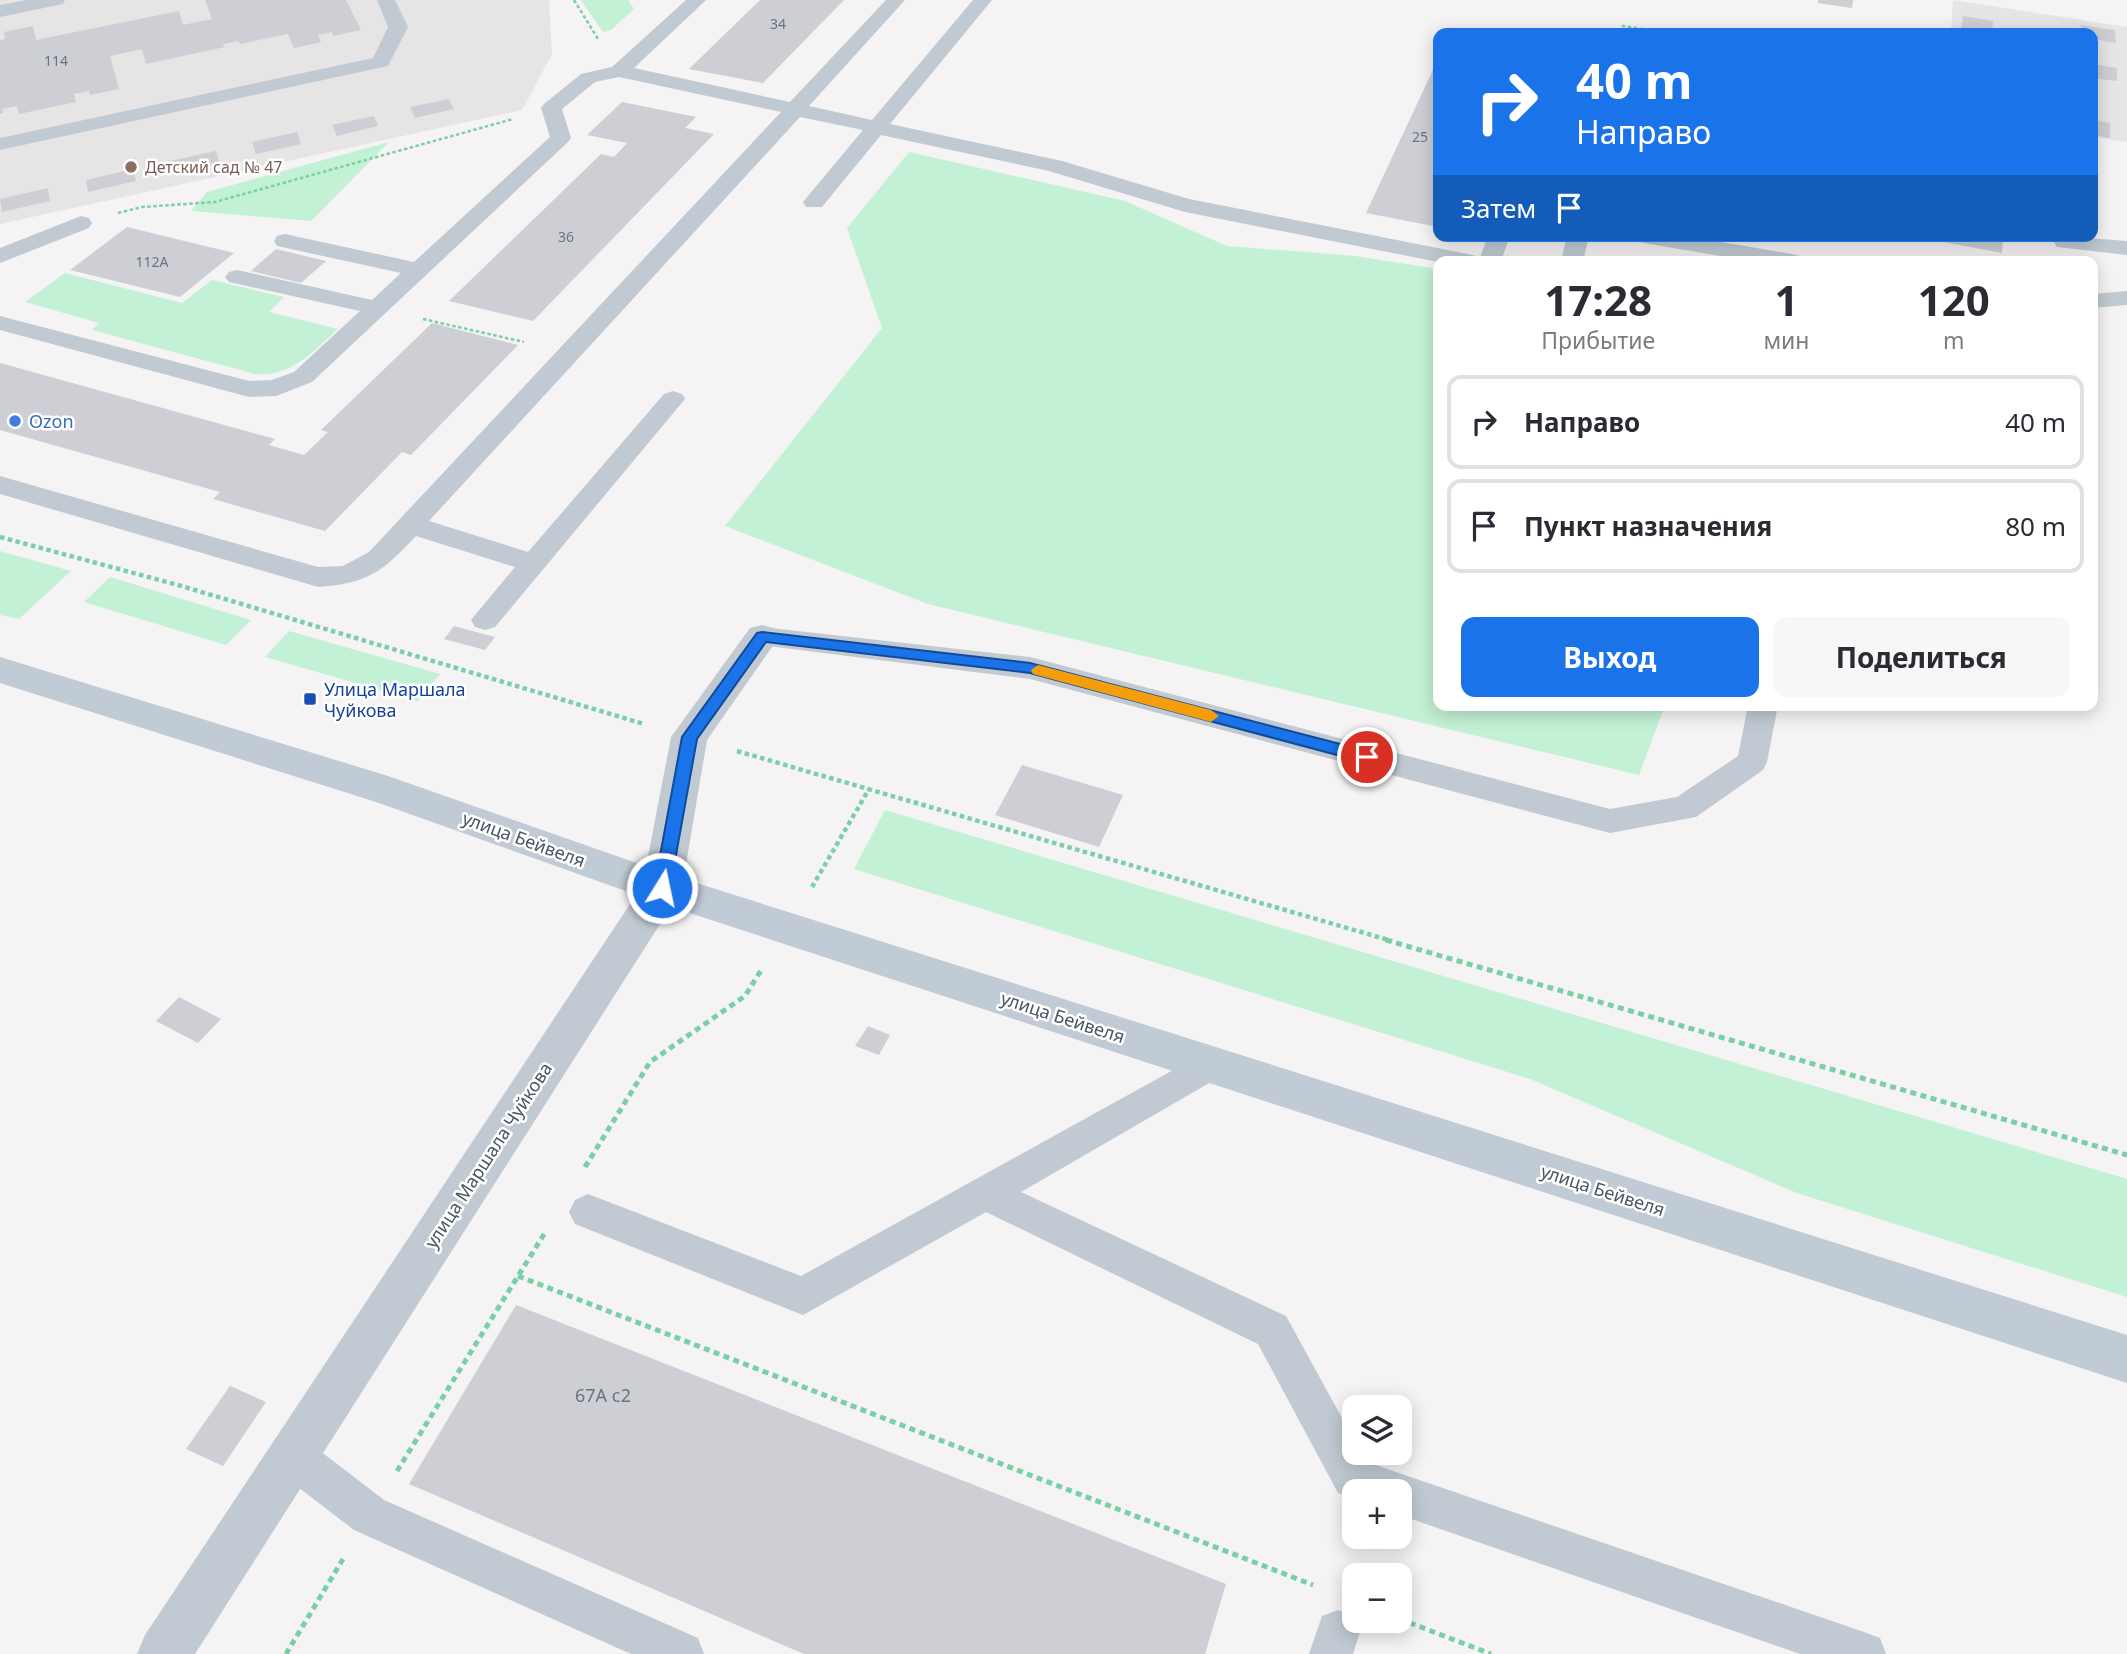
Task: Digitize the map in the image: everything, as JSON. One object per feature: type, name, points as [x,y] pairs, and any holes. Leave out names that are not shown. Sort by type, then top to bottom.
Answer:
[{"type":"main road","name":"улица Бейвеля","points":[[0,670],[388,790],[662,888],[2127,1359]]},
{"type":"street","name":"улица Маршала Чуйкова","points":[[164,1654],[662,888],[689,737],[762,637]]},
{"type":"lane","points":[[0,11],[56,0]]},
{"type":"lane","points":[[0,144],[381,62],[398,27],[386,0]]},
{"type":"lane","points":[[612,73],[697,0]]},
{"type":"lane","points":[[0,485],[318,578],[348,575],[379,559],[896,0]]},
{"type":"lane","points":[[814,202],[983,0]]},
{"type":"lane","points":[[0,323],[249,389],[276,388],[303,377],[561,138],[551,108],[589,78],[612,73],[796,108],[1054,166],[1185,205],[1443,256]]},
{"type":"lane","points":[[0,256],[81,223]]},
{"type":"lane","points":[[285,241],[418,270]]},
{"type":"lane","points":[[1680,242],[1762,256]]},
{"type":"lane","points":[[2065,247],[2127,248]]},
{"type":"lane","points":[[237,277],[377,308]]},
{"type":"lane","points":[[2098,300],[2127,298]]},
{"type":"lane","points":[[485,620],[673,399]]},
{"type":"lane","points":[[411,525],[534,563]]},
{"type":"lane","points":[[762,637],[1030,668],[1610,821],[1685,808],[1752,762],[1762,711]]},
{"type":"lane","points":[[587,1212],[803,1296],[1211,1064]]},
{"type":"lane","points":[[985,1193],[1272,1330],[1356,1479]]},
{"type":"lane","points":[[292,1456],[369,1516],[682,1654]]},
{"type":"lane","points":[[1412,1498],[1864,1654]]},
{"type":"path","points":[[574,0],[597,34],[612,73]]},
{"type":"path","points":[[81,223],[142,206],[215,202],[551,108]]},
{"type":"path","points":[[377,308],[569,353]]},
{"type":"path","points":[[0,537],[178,585],[689,737],[2127,1156]]},
{"type":"path","points":[[518,1276],[1316,1586]]},
{"type":"path","points":[[1412,1624],[1491,1654]]},
{"type":"shaded area","name":"Детский сад № 47","points":[[0,0],[549,0],[552,54],[522,110],[0,224]]},
{"type":"shaded area","points":[[1953,0],[2127,27],[2127,142],[2098,138],[2098,28],[1951,28]]},
{"type":"green space","points":[[581,0],[628,0],[634,9],[611,30],[603,32]]},
{"type":"green space","points":[[389,142],[311,221],[191,211],[207,192]]},
{"type":"green space","points":[[909,152],[1125,201],[1227,246],[1355,256],[1433,268],[1433,711],[1663,711],[1639,775],[928,604],[725,526],[882,328],[847,228]]},
{"type":"green space","points":[[65,273],[182,303],[212,280],[284,297],[269,312],[338,329],[291,367],[268,374],[255,374],[92,330],[99,323],[25,302]]},
{"type":"green space","points":[[0,551],[71,571],[19,619],[0,615]]},
{"type":"green space","points":[[110,577],[251,620],[226,645],[84,602]]},
{"type":"green space","points":[[289,631],[440,674],[418,701],[265,657]]},
{"type":"green space","points":[[885,810],[2127,1179],[2127,1297],[1797,1193],[1530,1079],[854,869]]},
{"type":"building","points":[[205,0],[346,0],[361,30],[333,36],[332,32],[318,35],[321,42],[294,48],[288,34],[240,44],[238,41],[223,44],[225,47],[146,64],[142,49],[110,56],[119,89],[90,95],[89,91],[74,94],[76,102],[19,114],[17,106],[2,109],[3,113],[0,114],[0,40],[5,39],[4,32],[33,26],[36,40],[179,11],[183,25],[212,19]]},
{"type":"building","points":[[760,0],[844,0],[763,83],[689,69]]},
{"type":"building","points":[[1818,0],[1853,0],[1852,8],[1818,3]]},
{"type":"building","points":[[1963,16],[1993,21],[1992,28],[1962,28]]},
{"type":"building","points":[[2081,25],[2115,30],[2116,43],[2098,40],[2098,28],[2081,28]]},
{"type":"building","points":[[2098,65],[2117,68],[2117,81],[2098,79]]},
{"type":"building","points":[[1433,70],[1433,226],[1366,213]]},
{"type":"building","points":[[449,99],[454,109],[415,118],[410,107]]},
{"type":"building","points":[[622,102],[696,117],[685,128],[714,134],[533,321],[449,301],[601,154],[614,157],[627,143],[587,135]]},
{"type":"building","points":[[374,116],[378,126],[337,136],[332,125]]},
{"type":"building","points":[[2098,121],[2110,123],[2110,138],[2098,136]]},
{"type":"building","points":[[297,132],[301,144],[256,154],[252,142]]},
{"type":"building","points":[[216,151],[219,162],[173,173],[170,161]]},
{"type":"building","points":[[133,169],[136,181],[88,192],[86,180]]},
{"type":"building","points":[[48,188],[50,201],[2,212],[0,199]]},
{"type":"building","points":[[127,227],[234,253],[180,297],[70,270]]},
{"type":"building","points":[[1943,242],[2003,242],[2002,253]]},
{"type":"building","points":[[276,249],[326,261],[301,283],[251,271]]},
{"type":"building","points":[[432,323],[518,345],[411,455],[402,452],[325,531],[213,499],[220,492],[0,430],[0,363],[275,439],[269,445],[304,455],[328,432],[321,430]]},
{"type":"building","points":[[454,626],[495,637],[485,650],[444,639]]},
{"type":"building","points":[[1022,765],[1123,795],[1099,847],[995,815]]},
{"type":"building","points":[[179,997],[221,1019],[198,1043],[156,1021]]},
{"type":"building","points":[[868,1026],[890,1035],[879,1055],[855,1046]]},
{"type":"building","points":[[516,1305],[1226,1584],[1205,1654],[804,1654],[409,1484]]},
{"type":"building","points":[[230,1386],[266,1402],[223,1466],[186,1449]]},
{"type":"slow traffic","points":[[1038,670],[1211,716]]},
{"type":"place","name":"Детский сад № 47","points":[[131,167]]},
{"type":"place","name":"Ozon","points":[[15,421]]},
{"type":"place","name":"Улица Маршала Чуйкова","points":[[310,699]]},
{"type":"route","points":[[662,888],[689,737],[762,637],[1030,668],[1367,757]]}]
